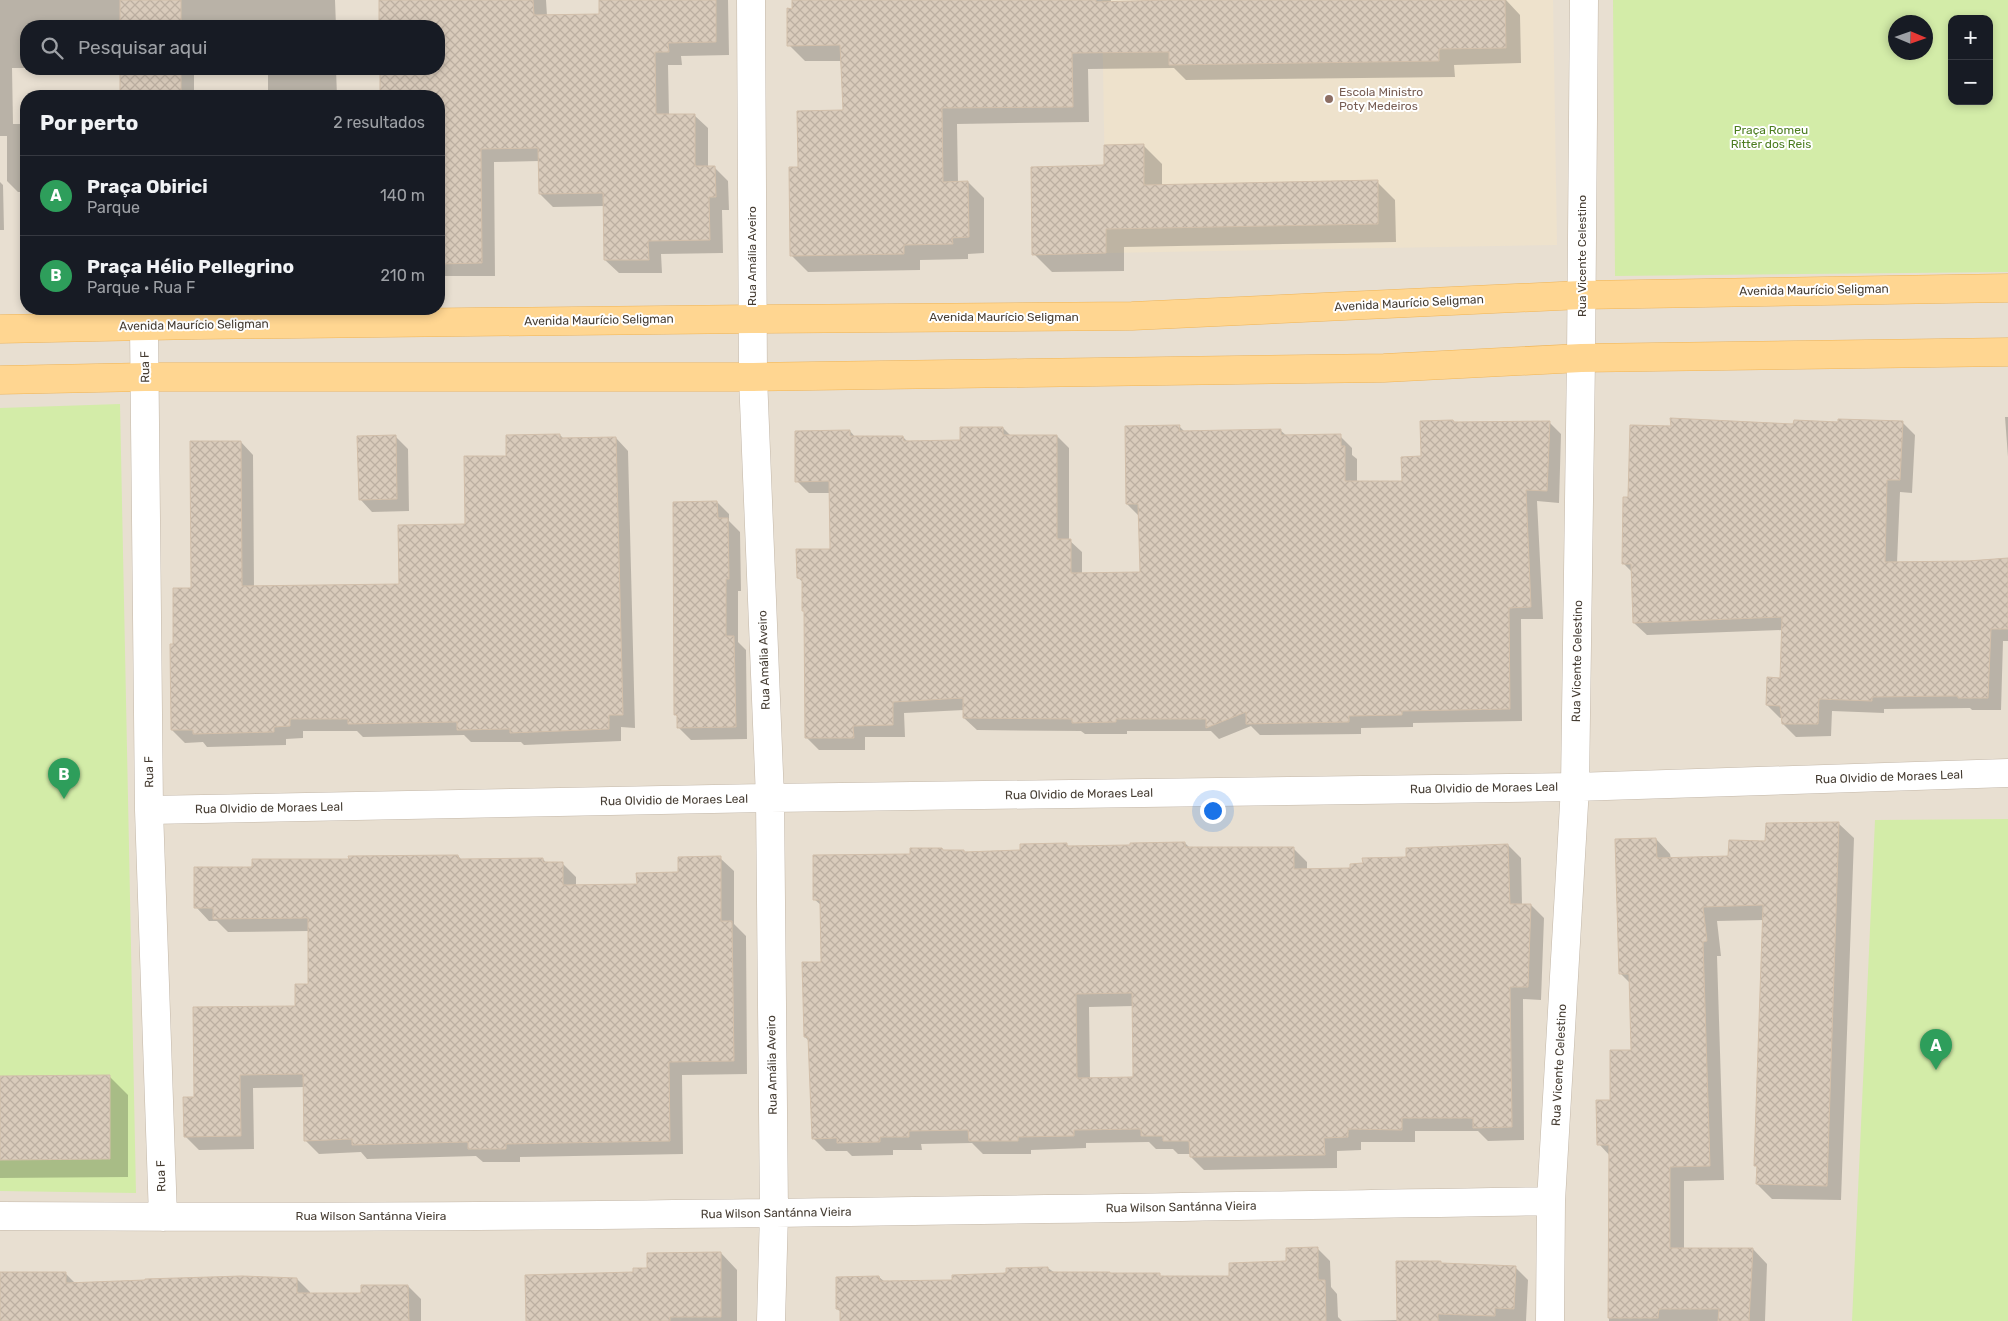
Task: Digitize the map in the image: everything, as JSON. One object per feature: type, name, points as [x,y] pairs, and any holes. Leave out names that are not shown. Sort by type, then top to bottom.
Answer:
[{"type":"main road","name":"Avenida Maurício Seligman","points":[[0,329],[1132,316],[1581,295],[2008,288]]},
{"type":"main road","points":[[0,380],[145,377],[753,377],[1374,368],[1581,358],[2008,352]]},
{"type":"street","name":"Rua Amália Aveiro","points":[[752,0],[753,377],[770,798],[774,1213],[771,1321]]},
{"type":"street","name":"Rua Vicente Celestino","points":[[1550,1321],[1551,1201],[1575,787],[1584,0]]},
{"type":"street","name":"Rua F","points":[[144,326],[150,810],[163,1217]]},
{"type":"street","name":"Rua Olvidio de Moraes Leal","points":[[150,810],[770,798],[1575,787],[2008,773]]},
{"type":"street","name":"Rua Wilson Santánna Vieira","points":[[0,1216],[163,1217],[774,1213],[1551,1201]]},
{"type":"shaded area","points":[[0,0],[2008,0],[2008,1321],[0,1321]]},
{"type":"shaded area","name":"Escola Ministro Poty Medeiros","points":[[1102,0],[1553,0],[1557,245],[1106,253]]},
{"type":"green space","name":"Praça Romeu Ritter dos Reis","points":[[1613,0],[2008,0],[2008,272],[1615,276]]},
{"type":"green space","points":[[120,404],[136,1193],[0,1191],[0,408]]},
{"type":"green space","points":[[2008,819],[2008,1321],[1852,1321],[1875,820]]},
{"type":"building","points":[[120,0],[181,0],[181,20],[120,20]]},
{"type":"building","points":[[379,0],[533,0],[534,15],[599,14],[599,0],[716,0],[716,42],[668,43],[669,52],[655,52],[656,114],[695,114],[695,166],[715,166],[716,197],[709,197],[710,240],[648,241],[649,260],[604,260],[603,193],[539,194],[538,148],[481,149],[482,263],[445,264],[445,90],[380,90],[380,75],[445,75],[445,20],[379,20]]},
{"type":"building","points":[[792,0],[1096,0],[1096,2],[1168,0],[1505,0],[1506,48],[1439,49],[1439,61],[1169,65],[1169,52],[1072,53],[1073,107],[942,108],[943,182],[968,181],[969,237],[952,238],[953,244],[904,245],[904,254],[790,256],[789,167],[798,167],[797,111],[843,110],[840,45],[787,46],[787,8],[792,9]]},
{"type":"building","points":[[120,75],[181,75],[181,90],[120,90]]},
{"type":"building","points":[[1144,144],[1144,185],[1378,180],[1378,224],[1106,229],[1106,253],[1032,255],[1031,167],[1104,165],[1104,145]]},
{"type":"building","points":[[1670,418],[1793,424],[1794,420],[1838,422],[1838,419],[1903,421],[1900,480],[1887,480],[1885,562],[1968,561],[2008,558],[2008,629],[1991,629],[1988,698],[1958,698],[1958,696],[1872,697],[1872,701],[1819,699],[1818,724],[1782,724],[1780,706],[1766,705],[1767,677],[1780,678],[1782,617],[1633,623],[1631,564],[1622,564],[1623,497],[1628,497],[1630,425],[1671,426]]},
{"type":"building","points":[[1453,420],[1454,422],[1550,421],[1547,491],[1526,490],[1531,607],[1509,608],[1510,709],[1402,711],[1402,715],[1349,716],[1349,722],[1246,724],[1246,712],[1206,728],[1206,719],[1116,719],[1116,722],[1072,723],[1072,719],[963,718],[963,698],[893,702],[893,725],[853,726],[854,738],[805,738],[804,611],[802,611],[802,579],[797,578],[796,549],[830,549],[829,481],[795,482],[795,431],[850,430],[850,436],[903,436],[904,441],[960,440],[960,427],[1003,427],[1003,435],[1057,435],[1057,539],[1071,539],[1071,573],[1140,572],[1138,504],[1126,504],[1125,426],[1180,425],[1179,431],[1281,429],[1281,435],[1341,434],[1341,446],[1345,446],[1345,481],[1402,481],[1401,457],[1421,456],[1420,421]]},
{"type":"building","points":[[560,434],[560,438],[616,437],[623,715],[609,715],[609,729],[510,733],[510,729],[457,730],[457,722],[348,724],[348,719],[290,719],[290,726],[274,727],[274,732],[193,734],[193,730],[171,730],[170,644],[173,644],[173,588],[191,588],[190,441],[241,441],[242,586],[399,584],[398,525],[465,524],[464,456],[506,456],[506,435]]},
{"type":"building","points":[[396,435],[397,499],[359,500],[357,436]]},
{"type":"building","points":[[717,501],[718,518],[728,518],[729,579],[726,579],[726,636],[734,636],[736,727],[677,728],[677,715],[674,715],[673,502]]},
{"type":"building","points":[[1839,822],[1827,1186],[1756,1184],[1757,1166],[1754,1166],[1763,905],[1703,907],[1707,941],[1703,942],[1710,1166],[1670,1167],[1670,1248],[1753,1248],[1749,1321],[1718,1321],[1719,1309],[1659,1309],[1658,1318],[1608,1318],[1609,1145],[1597,1145],[1596,1100],[1610,1100],[1610,1050],[1631,1050],[1629,974],[1619,974],[1615,839],[1656,838],[1657,858],[1728,856],[1729,840],[1765,841],[1766,823]]},
{"type":"building","points":[[1185,842],[1185,847],[1294,847],[1294,869],[1350,868],[1350,864],[1363,863],[1362,858],[1406,857],[1406,848],[1508,844],[1510,904],[1531,904],[1528,987],[1510,987],[1512,1127],[1473,1128],[1473,1118],[1402,1118],[1402,1130],[1348,1129],[1348,1137],[1324,1138],[1325,1155],[1271,1156],[1190,1157],[1189,1141],[1163,1141],[1163,1136],[1141,1136],[1141,1129],[1074,1130],[1074,1136],[1018,1137],[1018,1141],[969,1141],[968,1130],[909,1131],[909,1137],[880,1137],[880,1142],[837,1143],[837,1138],[812,1139],[808,1037],[804,1037],[802,962],[821,962],[820,900],[813,900],[813,855],[910,854],[910,848],[942,848],[943,850],[964,850],[964,852],[1020,850],[1020,844],[1067,843],[1067,846],[1130,845],[1130,843]],"holes":[[[1132,993],[1133,1077],[1077,1078],[1076,994]]]},
{"type":"building","points":[[458,855],[459,859],[543,858],[543,862],[563,862],[563,885],[637,884],[636,873],[678,872],[678,857],[721,856],[721,921],[732,921],[734,1061],[669,1062],[670,1141],[506,1144],[506,1149],[468,1149],[468,1142],[352,1145],[352,1139],[304,1141],[303,1074],[240,1075],[241,1136],[184,1137],[183,1097],[194,1097],[193,1007],[295,1006],[295,984],[308,984],[308,918],[213,919],[213,908],[194,908],[194,867],[252,867],[252,859],[349,859],[348,856]]},
{"type":"building","points":[[110,1075],[110,1159],[0,1160],[0,1076]]},
{"type":"building","points":[[1318,1247],[1318,1280],[1325,1280],[1326,1321],[840,1321],[840,1309],[836,1309],[836,1277],[879,1276],[880,1281],[952,1280],[952,1275],[1006,1273],[1006,1268],[1048,1267],[1048,1272],[1160,1273],[1160,1276],[1229,1276],[1229,1263],[1286,1261],[1286,1248]]},
{"type":"building","points":[[721,1252],[721,1317],[670,1317],[670,1321],[526,1321],[525,1275],[633,1272],[633,1268],[647,1268],[647,1253]]},
{"type":"building","points":[[1396,1261],[1441,1261],[1441,1263],[1516,1266],[1514,1309],[1495,1308],[1495,1316],[1438,1314],[1438,1321],[1397,1321]]},
{"type":"building","points":[[0,1272],[66,1272],[66,1283],[242,1276],[297,1278],[297,1293],[361,1293],[361,1285],[408,1285],[409,1321],[0,1321]]},
{"type":"place","name":"Escola Ministro Poty Medeiros","points":[[1329,99]]},
{"type":"place","name":"Praça Hélio Pellegrino","points":[[64,799]]},
{"type":"place","name":"Praça Obirici","points":[[1936,1070]]}]
